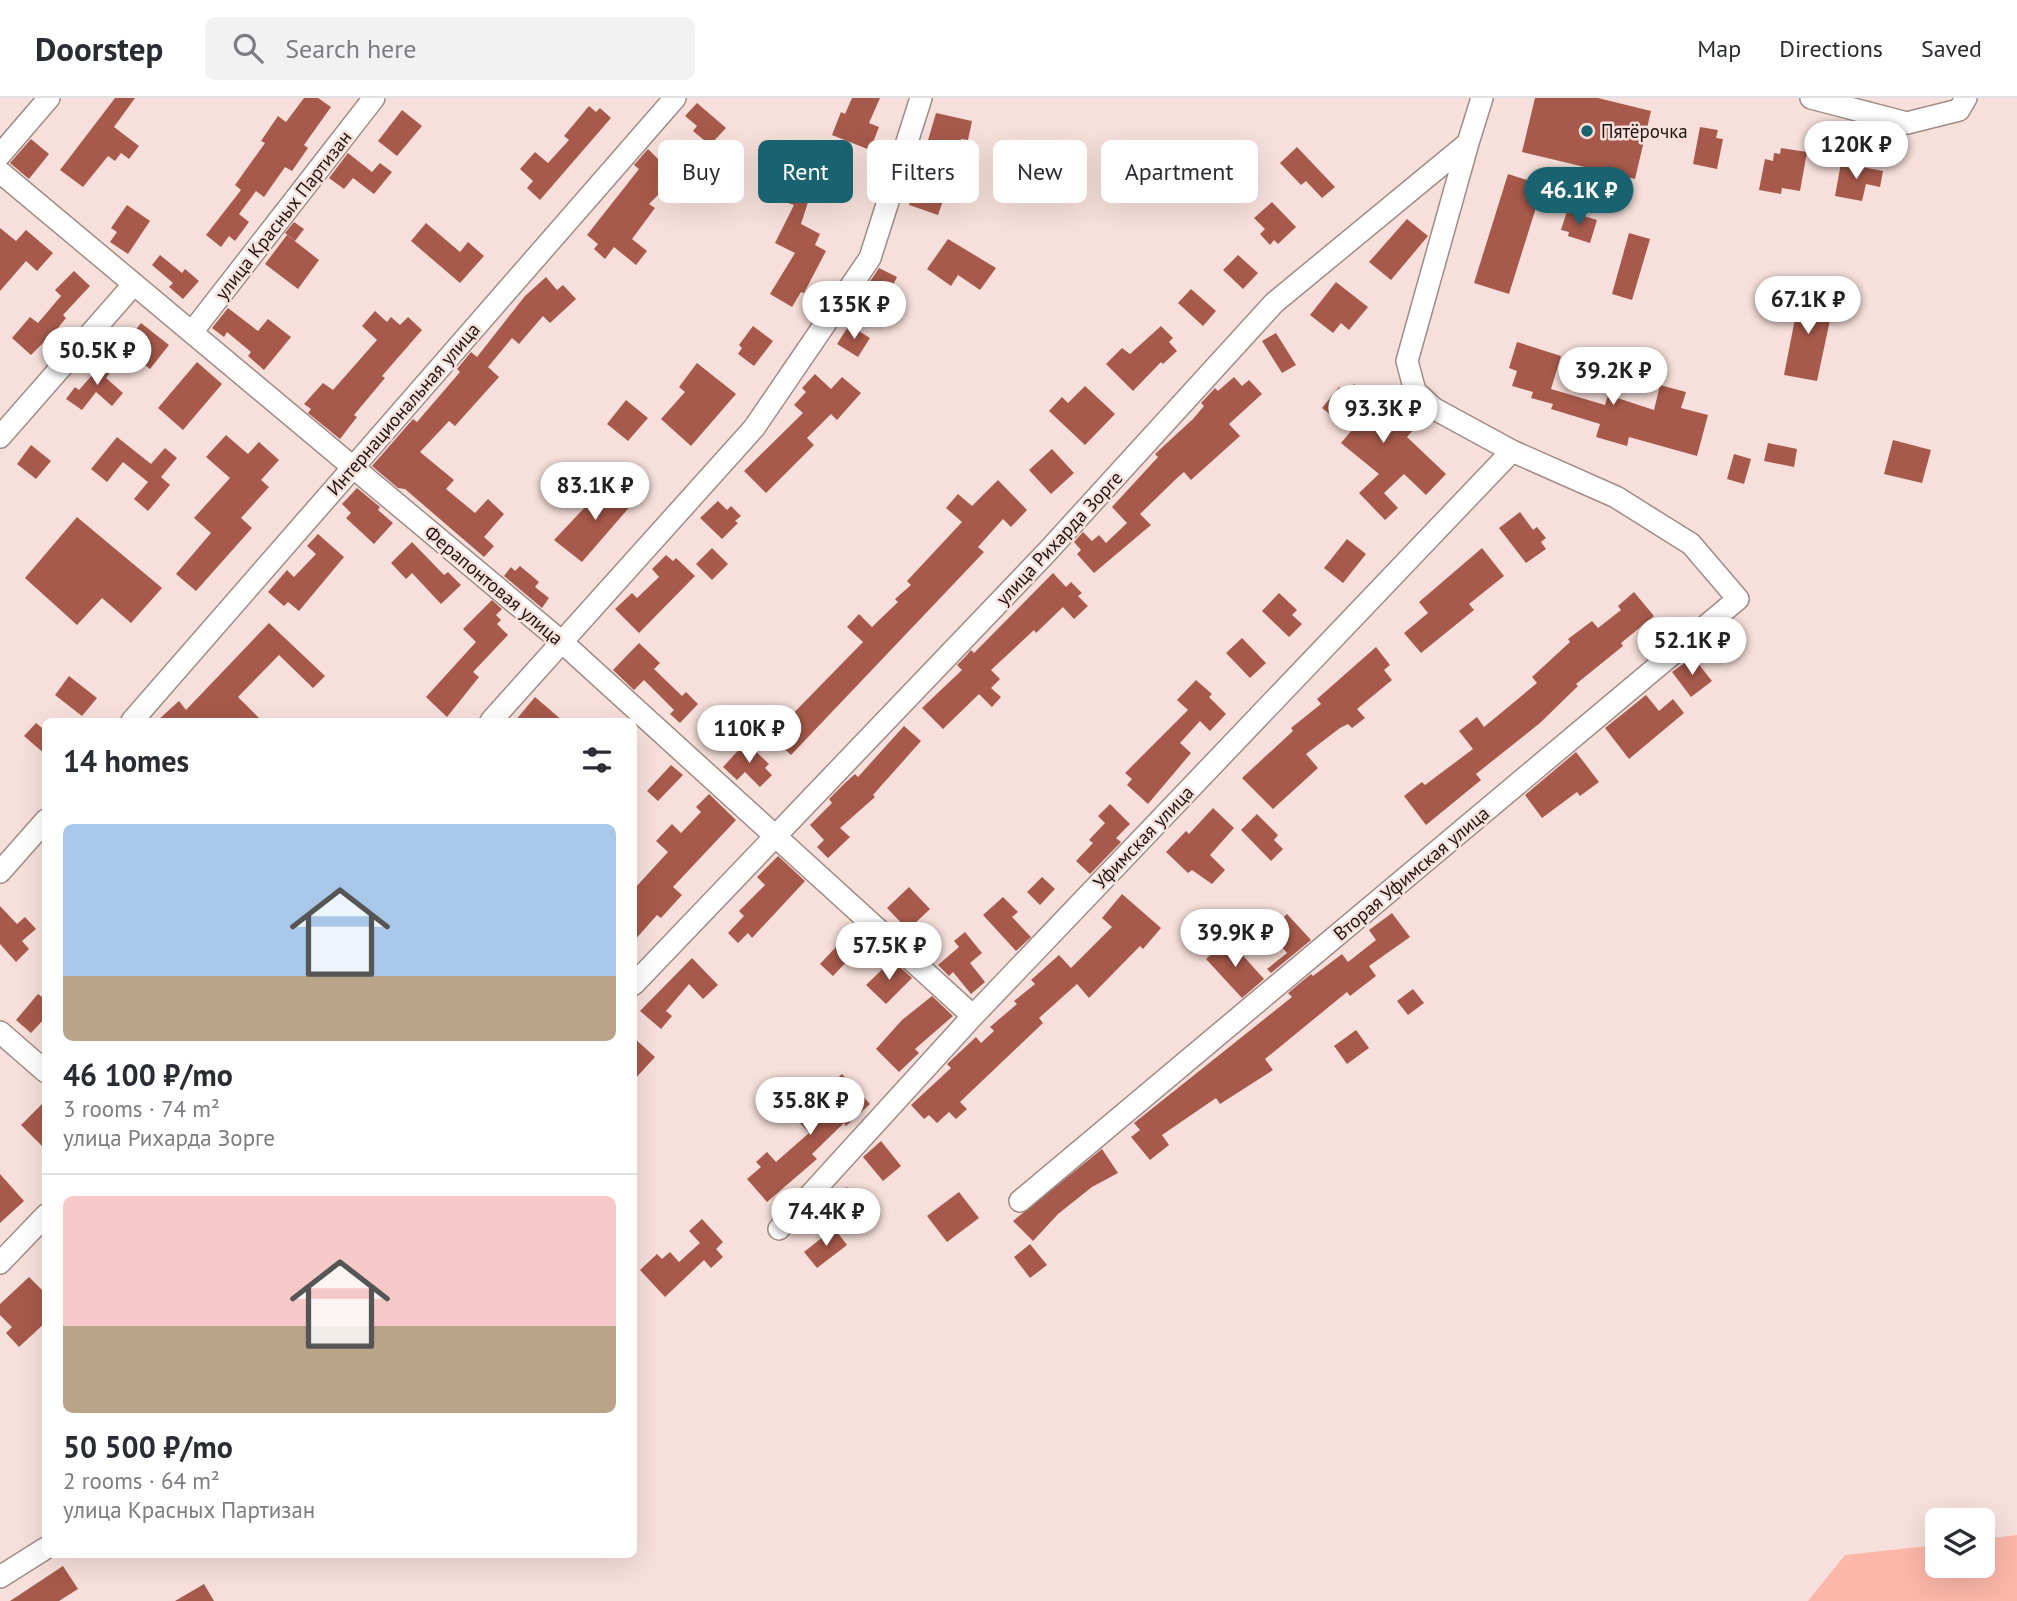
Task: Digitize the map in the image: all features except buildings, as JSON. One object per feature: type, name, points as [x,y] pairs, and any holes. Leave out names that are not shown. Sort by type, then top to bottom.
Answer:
[{"type":"street","points":[[0,155],[49,98]]},
{"type":"street","name":"улица Красных Партизан","points":[[192,332],[374,98]]},
{"type":"street","name":"Интернациональная улица","points":[[135,718],[676,98]]},
{"type":"street","points":[[494,718],[754,428],[870,258],[921,98]]},
{"type":"street","points":[[1482,98],[1407,361],[1415,391],[1433,408],[1512,451]]},
{"type":"street","points":[[1811,98],[1908,123],[1959,110],[1966,98]]},
{"type":"street","name":"улица Рихарда Зорге","points":[[637,981],[1047,552],[1274,303],[1468,144]]},
{"type":"street","name":"Ферапонтовая улица","points":[[0,172],[562,642],[773,837],[973,1016]]},
{"type":"street","points":[[0,437],[134,284]]},
{"type":"street","name":"Вторая Уфимская улица","points":[[1020,1201],[1738,599],[1691,544],[1616,497],[1512,451]]},
{"type":"street","name":"Уфимская улица","points":[[779,1228],[973,1016],[1512,451]]},
{"type":"street","points":[[0,873],[42,825]]},
{"type":"street","points":[[0,1032],[42,1069]]},
{"type":"street","points":[[0,1264],[42,1219]]},
{"type":"street","points":[[0,1577],[42,1551]]},
{"type":"shaded area","points":[[2017,1535],[2017,1601],[1808,1601],[1845,1555],[1925,1546],[1925,1578],[1995,1578],[1995,1538]]},
{"type":"place","name":"Пятёрочка","points":[[1587,131]]}]
